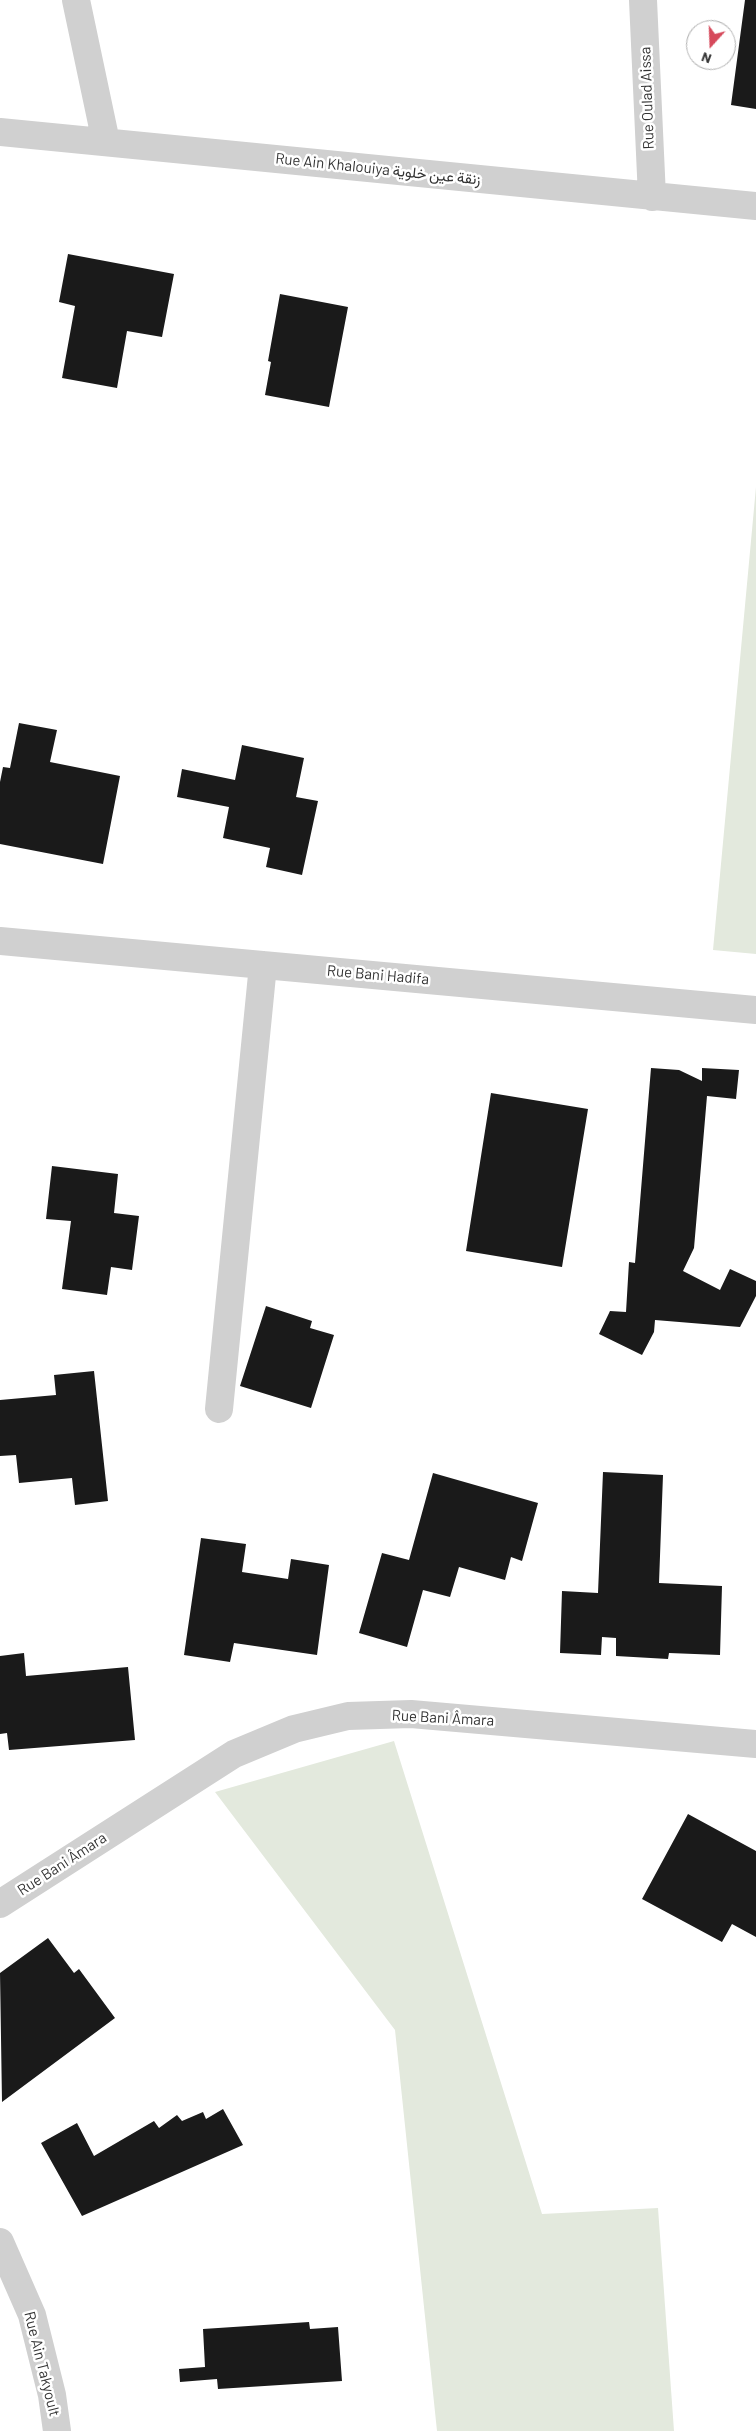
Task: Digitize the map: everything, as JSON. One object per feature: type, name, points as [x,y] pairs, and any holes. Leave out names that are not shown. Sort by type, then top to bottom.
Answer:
[{"type":"street","points":[[76,0],[106,142]]},
{"type":"street","name":"Rue Oulad Aissa","points":[[644,0],[652,197]]},
{"type":"street","name":"Rue Ain Khalouiya زنقة عين خلوية","points":[[0,132],[756,206]]},
{"type":"street","name":"Rue Bani Hadifa","points":[[0,941],[756,1010]]},
{"type":"street","points":[[219,1409],[263,965]]},
{"type":"street","name":"Rue Bani Âmara","points":[[0,1904],[234,1754],[294,1728],[348,1716],[410,1714],[756,1744]]},
{"type":"street","name":"Rue Ain Takyoult","points":[[0,2242],[32,2315],[52,2395],[57,2431]]},
{"type":"shaded area","points":[[756,487],[756,954],[713,950]]},
{"type":"shaded area","points":[[394,1741],[542,2214],[658,2208],[674,2431],[437,2431],[395,2030],[215,1792]]},
{"type":"building","points":[[745,0],[756,0],[756,109],[731,105]]},
{"type":"building","points":[[68,254],[174,274],[162,337],[127,331],[117,388],[62,378],[75,306],[59,302]]},
{"type":"building","points":[[280,294],[348,307],[329,407],[265,395],[271,362],[268,361]]},
{"type":"building","points":[[19,723],[57,730],[50,762],[120,776],[103,864],[0,844],[0,782],[3,767],[10,768]]},
{"type":"building","points":[[242,745],[304,758],[296,797],[318,801],[302,875],[266,867],[270,848],[223,838],[229,807],[177,797],[182,769],[235,780]]},
{"type":"building","points":[[651,1068],[679,1070],[702,1081],[702,1068],[739,1070],[736,1099],[707,1096],[694,1248],[683,1271],[720,1290],[730,1269],[756,1281],[756,1296],[740,1327],[655,1320],[654,1332],[642,1355],[599,1334],[610,1311],[626,1312],[629,1262],[635,1263]]},
{"type":"building","points":[[491,1093],[588,1109],[562,1267],[466,1251]]},
{"type":"building","points":[[52,1166],[118,1174],[114,1213],[139,1216],[132,1270],[111,1267],[107,1295],[62,1289],[71,1221],[46,1219]]},
{"type":"building","points":[[266,1306],[312,1321],[310,1328],[334,1335],[311,1408],[240,1386]]},
{"type":"building","points":[[94,1371],[108,1501],[75,1505],[72,1478],[19,1483],[16,1455],[0,1456],[0,1400],[56,1395],[54,1375]]},
{"type":"building","points":[[603,1472],[663,1475],[659,1583],[722,1586],[720,1655],[669,1653],[668,1659],[616,1656],[616,1638],[602,1637],[601,1655],[560,1653],[562,1591],[598,1593]]},
{"type":"building","points":[[433,1473],[538,1503],[522,1561],[511,1557],[505,1580],[459,1567],[450,1597],[423,1590],[407,1647],[359,1633],[382,1553],[409,1560]]},
{"type":"building","points":[[201,1538],[246,1544],[242,1572],[288,1579],[291,1559],[329,1565],[317,1655],[234,1643],[230,1662],[184,1655]]},
{"type":"building","points":[[24,1653],[26,1676],[128,1667],[135,1740],[9,1750],[7,1733],[0,1734],[0,1656]]},
{"type":"building","points":[[688,1814],[756,1851],[756,1937],[732,1924],[722,1942],[642,1899]]},
{"type":"building","points":[[48,1938],[74,1973],[79,1969],[115,2018],[2,2102],[0,1973]]},
{"type":"building","points":[[223,2109],[243,2145],[82,2216],[41,2143],[77,2123],[94,2156],[154,2121],[159,2128],[177,2115],[182,2121],[203,2112],[206,2119]]},
{"type":"building","points":[[309,2322],[310,2329],[338,2327],[342,2381],[218,2389],[217,2379],[180,2382],[179,2369],[205,2367],[203,2329]]}]
